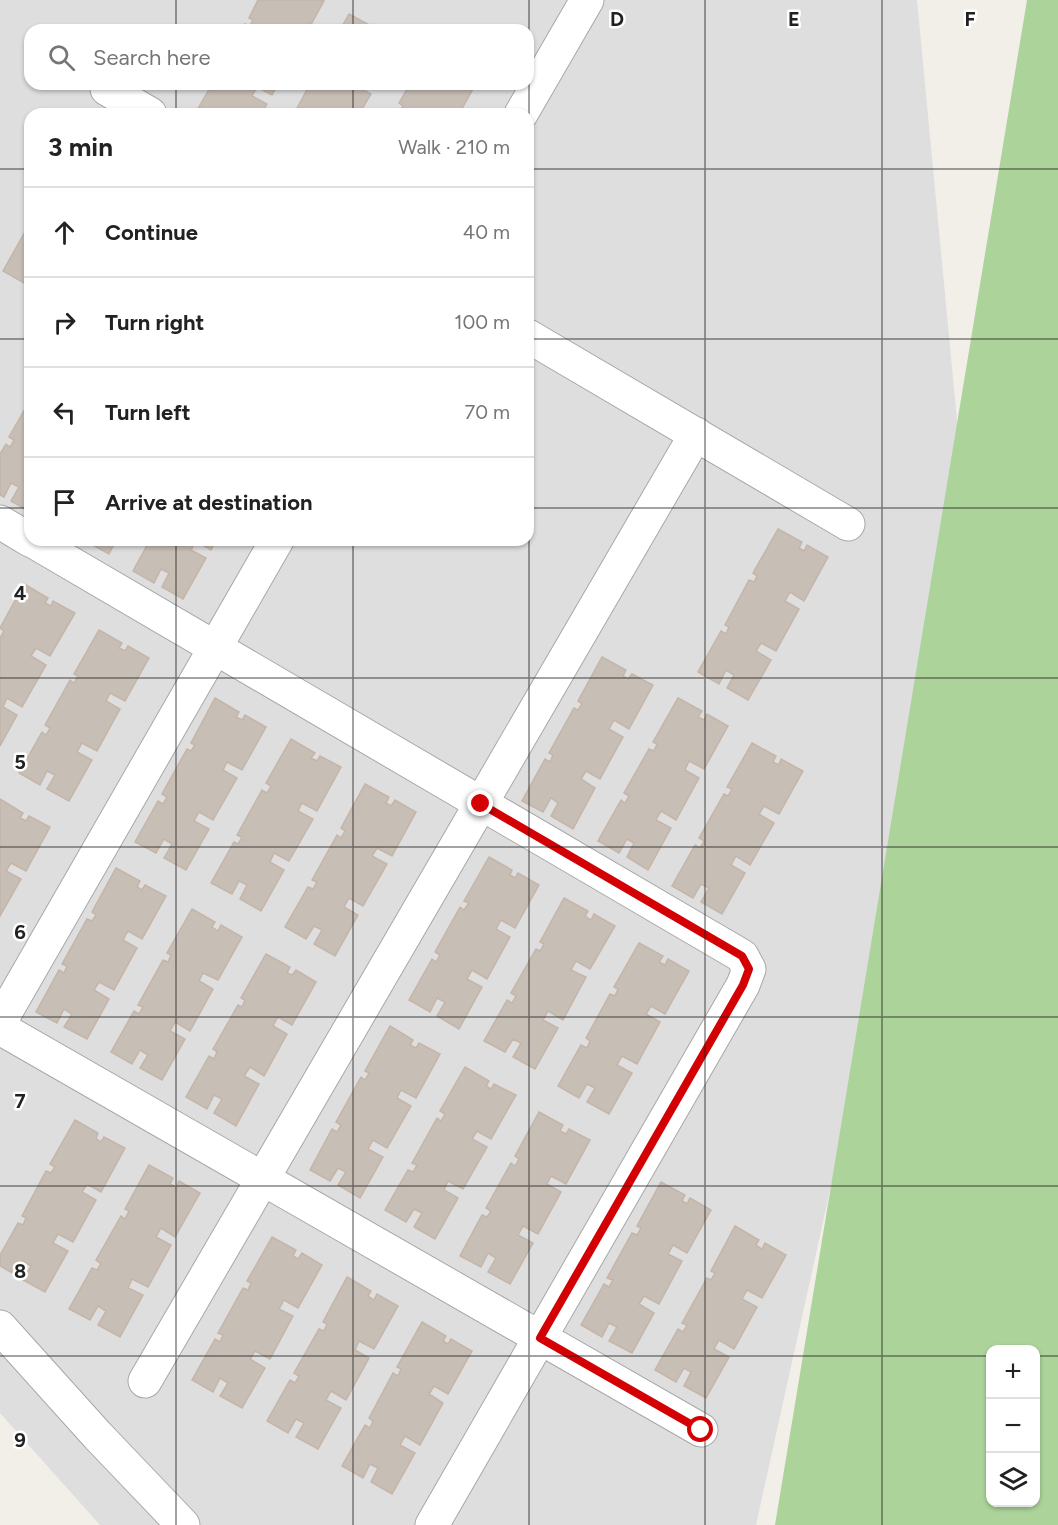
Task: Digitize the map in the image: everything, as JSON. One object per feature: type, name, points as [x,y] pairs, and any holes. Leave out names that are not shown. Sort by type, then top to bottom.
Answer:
[{"type":"street","points":[[524,108],[587,0]]},
{"type":"street","points":[[109,90],[140,108]]},
{"type":"street","points":[[534,340],[848,524]]},
{"type":"street","points":[[146,1381],[696,434]]},
{"type":"street","points":[[0,522],[24,536]]},
{"type":"street","points":[[40,546],[742,956],[749,969],[743,985],[432,1525]]},
{"type":"street","points":[[0,1022],[273,546]]},
{"type":"street","points":[[0,1028],[701,1430]]},
{"type":"street","points":[[0,1327],[98,1436],[183,1525]]},
{"type":"shaded area","points":[[0,0],[917,0],[970,557],[756,1525],[100,1525],[0,1413]]},
{"type":"green space","points":[[1027,0],[1058,0],[1058,1525],[775,1525]]},
{"type":"building","points":[[258,0],[324,1],[311,24],[251,24],[253,20],[249,18]]},
{"type":"building","points":[[349,14],[367,24],[343,24]]},
{"type":"building","points":[[209,90],[255,90],[252,96],[267,104],[265,108],[198,108]]},
{"type":"building","points":[[263,90],[275,90],[272,95]]},
{"type":"building","points":[[307,90],[364,90],[371,94],[363,108],[297,108]]},
{"type":"building","points":[[407,90],[472,90],[462,108],[402,108],[403,106],[399,103]]},
{"type":"building","points":[[24,234],[24,283],[3,271]]},
{"type":"building","points":[[24,411],[24,509],[11,501],[19,487],[11,483],[4,497],[0,495],[0,454],[6,444],[10,447],[14,440],[9,437]]},
{"type":"building","points":[[778,529],[802,542],[799,548],[804,551],[807,545],[828,557],[804,601],[790,592],[785,601],[799,609],[776,651],[761,643],[756,651],[771,660],[748,700],[727,688],[734,675],[726,670],[719,684],[698,672],[721,631],[726,634],[729,627],[725,625],[749,580],[754,582],[757,576],[753,573]]},
{"type":"building","points":[[94,546],[113,546],[109,554]]},
{"type":"building","points":[[147,546],[193,546],[191,550],[206,558],[183,599],[162,587],[169,573],[161,569],[154,583],[133,571]]},
{"type":"building","points":[[24,584],[48,598],[45,603],[51,606],[53,601],[75,613],[50,656],[36,648],[31,656],[46,665],[22,707],[7,698],[3,707],[17,715],[0,746],[0,638],[4,631],[0,628]]},
{"type":"building","points":[[99,630],[122,643],[119,648],[125,651],[128,646],[149,658],[125,701],[110,693],[106,701],[120,709],[97,751],[82,743],[77,752],[92,760],[69,801],[47,789],[55,775],[47,771],[40,785],[19,773],[42,732],[46,735],[50,728],[45,725],[70,680],[74,683],[78,676],[74,674]]},
{"type":"building","points":[[602,657],[626,670],[623,676],[628,679],[632,674],[653,685],[629,729],[614,720],[609,729],[623,737],[600,779],[586,771],[581,779],[595,788],[573,829],[551,816],[558,803],[551,798],[543,812],[522,801],[545,759],[550,762],[553,755],[549,753],[574,708],[578,710],[582,704],[578,701]]},
{"type":"building","points":[[215,698],[239,712],[236,717],[242,720],[245,715],[266,727],[242,770],[227,762],[223,770],[237,778],[213,820],[199,812],[194,821],[209,829],[186,870],[164,858],[172,844],[164,839],[156,853],[135,842],[158,801],[163,804],[167,797],[162,794],[187,749],[191,751],[195,745],[191,743]]},
{"type":"building","points":[[678,698],[702,711],[698,717],[704,720],[707,714],[728,726],[704,769],[689,761],[685,770],[699,778],[676,820],[661,811],[656,820],[671,828],[648,870],[627,857],[634,843],[627,839],[619,853],[598,841],[621,800],[625,803],[629,796],[624,793],[649,749],[654,751],[657,744],[653,742]]},
{"type":"building","points":[[291,739],[315,753],[311,758],[317,761],[320,756],[341,767],[317,811],[302,803],[298,811],[313,819],[289,861],[274,853],[270,862],[284,870],[261,911],[240,899],[247,885],[239,881],[232,894],[211,883],[234,842],[238,844],[242,837],[237,835],[262,790],[267,793],[271,786],[266,783]]},
{"type":"building","points":[[752,743],[776,756],[773,762],[779,765],[781,759],[803,771],[779,814],[764,806],[759,814],[774,823],[750,865],[736,856],[731,865],[745,873],[722,914],[701,902],[709,888],[701,884],[693,898],[672,886],[695,845],[700,848],[704,841],[699,838],[724,794],[728,796],[732,789],[727,787]]},
{"type":"building","points":[[365,784],[389,797],[386,803],[391,806],[395,800],[416,812],[392,856],[377,848],[372,856],[387,864],[363,906],[349,898],[344,907],[358,915],[335,956],[314,944],[322,930],[314,926],[306,939],[285,927],[308,887],[313,889],[317,882],[312,880],[337,835],[341,838],[345,831],[341,828]]},
{"type":"building","points":[[0,799],[23,813],[20,818],[26,821],[29,816],[50,827],[26,871],[11,863],[6,871],[21,879],[0,916]]},
{"type":"building","points":[[489,857],[512,870],[510,875],[515,878],[518,873],[539,885],[515,928],[501,920],[496,929],[510,937],[487,979],[472,970],[467,979],[482,987],[459,1029],[437,1016],[445,1002],[437,998],[430,1012],[409,1000],[432,959],[436,962],[440,955],[435,952],[460,907],[464,910],[469,903],[464,901]]},
{"type":"building","points":[[116,868],[140,881],[137,887],[142,890],[145,885],[166,896],[142,939],[128,931],[123,940],[137,948],[114,990],[99,982],[94,990],[109,999],[87,1039],[64,1027],[72,1014],[64,1009],[57,1023],[36,1012],[59,970],[64,973],[67,966],[62,964],[87,919],[92,921],[96,915],[92,912]]},
{"type":"building","points":[[564,898],[588,911],[585,916],[591,920],[594,914],[615,926],[590,969],[576,961],[571,970],[586,977],[563,1020],[548,1011],[543,1020],[558,1028],[535,1069],[513,1057],[521,1043],[513,1039],[505,1052],[484,1041],[507,1000],[512,1003],[516,996],[511,993],[536,949],[540,951],[544,944],[540,942]]},
{"type":"building","points":[[192,909],[215,922],[212,927],[218,931],[221,925],[242,937],[218,980],[203,973],[199,981],[213,989],[190,1031],[175,1022],[170,1031],[185,1039],[162,1080],[140,1068],[148,1055],[140,1050],[132,1064],[111,1052],[134,1011],[139,1014],[143,1007],[138,1005],[163,960],[168,962],[171,955],[167,953]]},
{"type":"building","points":[[639,943],[663,956],[659,962],[665,965],[668,959],[689,971],[665,1014],[651,1006],[646,1014],[660,1022],[637,1064],[622,1056],[617,1065],[632,1073],[609,1114],[587,1102],[595,1088],[587,1084],[579,1098],[558,1086],[581,1045],[587,1048],[590,1041],[586,1038],[610,994],[615,996],[618,989],[614,987]]},
{"type":"building","points":[[266,954],[290,967],[287,973],[292,975],[296,970],[316,982],[292,1025],[278,1017],[273,1026],[287,1034],[264,1076],[250,1067],[244,1076],[259,1084],[236,1126],[214,1113],[222,1099],[214,1095],[207,1109],[186,1097],[209,1056],[214,1059],[217,1052],[213,1049],[238,1005],[242,1007],[245,1000],[241,998]]},
{"type":"building","points":[[390,1026],[413,1040],[410,1045],[416,1048],[419,1043],[440,1054],[416,1098],[401,1090],[397,1098],[411,1106],[387,1148],[373,1140],[368,1149],[383,1157],[360,1198],[338,1185],[346,1172],[338,1168],[330,1181],[310,1170],[332,1129],[337,1132],[341,1125],[336,1122],[361,1077],[365,1080],[369,1073],[365,1071]]},
{"type":"building","points":[[465,1067],[489,1081],[486,1086],[491,1089],[494,1084],[516,1095],[491,1139],[477,1131],[472,1139],[487,1147],[463,1189],[448,1181],[444,1190],[458,1198],[435,1239],[414,1227],[422,1213],[414,1209],[406,1222],[385,1210],[408,1170],[413,1172],[417,1165],[412,1163],[437,1118],[441,1121],[445,1114],[440,1111]]},
{"type":"building","points":[[539,1112],[563,1125],[560,1131],[566,1134],[569,1129],[590,1140],[566,1184],[551,1176],[547,1184],[561,1192],[538,1234],[523,1226],[518,1235],[533,1243],[510,1284],[488,1272],[496,1258],[488,1253],[481,1267],[460,1256],[482,1215],[487,1217],[491,1211],[486,1208],[511,1163],[515,1166],[519,1159],[515,1156]]},
{"type":"building","points":[[75,1120],[98,1133],[96,1139],[101,1142],[104,1137],[125,1148],[101,1192],[87,1184],[82,1192],[96,1200],[73,1242],[58,1234],[53,1243],[68,1251],[45,1292],[23,1280],[31,1266],[23,1261],[16,1275],[0,1266],[0,1255],[18,1223],[23,1225],[26,1218],[22,1216],[46,1171],[51,1173],[55,1167],[50,1164]]},
{"type":"building","points":[[149,1165],[173,1178],[170,1184],[176,1187],[179,1181],[200,1193],[175,1237],[161,1228],[156,1237],[171,1245],[148,1287],[132,1279],[128,1288],[143,1295],[120,1337],[98,1325],[106,1311],[98,1306],[90,1320],[69,1309],[92,1268],[97,1270],[101,1264],[96,1260],[121,1216],[125,1219],[129,1211],[125,1209]]},
{"type":"building","points":[[661,1182],[685,1195],[682,1201],[687,1204],[690,1198],[711,1210],[687,1253],[673,1245],[668,1254],[682,1261],[659,1304],[644,1296],[639,1304],[654,1313],[632,1353],[609,1341],[617,1327],[609,1323],[602,1337],[581,1325],[604,1284],[609,1287],[613,1280],[607,1278],[632,1233],[637,1235],[641,1228],[637,1226]]},
{"type":"building","points":[[735,1226],[759,1240],[756,1245],[762,1249],[765,1243],[786,1255],[762,1298],[747,1290],[742,1299],[757,1307],[734,1349],[719,1340],[714,1349],[729,1357],[706,1398],[684,1386],[691,1372],[684,1368],[676,1382],[655,1370],[678,1329],[683,1332],[687,1325],[682,1323],[707,1278],[711,1280],[715,1273],[711,1271]]},
{"type":"building","points":[[272,1237],[296,1250],[293,1256],[298,1259],[302,1253],[322,1265],[298,1308],[284,1300],[279,1309],[293,1316],[270,1359],[255,1351],[250,1359],[265,1368],[242,1408],[220,1396],[228,1383],[220,1378],[213,1392],[192,1380],[215,1339],[220,1342],[223,1335],[218,1333],[243,1288],[248,1290],[251,1283],[247,1281]]},
{"type":"building","points":[[347,1277],[371,1291],[368,1296],[374,1300],[377,1294],[398,1306],[374,1349],[359,1341],[355,1350],[369,1358],[346,1400],[331,1391],[326,1400],[341,1408],[318,1449],[296,1437],[304,1423],[296,1419],[288,1433],[267,1421],[290,1380],[295,1383],[299,1376],[294,1373],[319,1329],[324,1331],[327,1324],[323,1322]]},
{"type":"building","points":[[422,1322],[446,1336],[443,1341],[448,1344],[451,1339],[472,1351],[448,1394],[434,1386],[429,1394],[443,1403],[420,1445],[405,1436],[400,1445],[415,1453],[392,1494],[371,1482],[378,1468],[370,1464],[363,1478],[342,1466],[365,1425],[370,1428],[373,1421],[369,1418],[393,1373],[398,1376],[401,1369],[397,1367]]},
{"type":"route","points":[[481,804],[742,956],[749,969],[743,985],[540,1338],[701,1430]]}]
